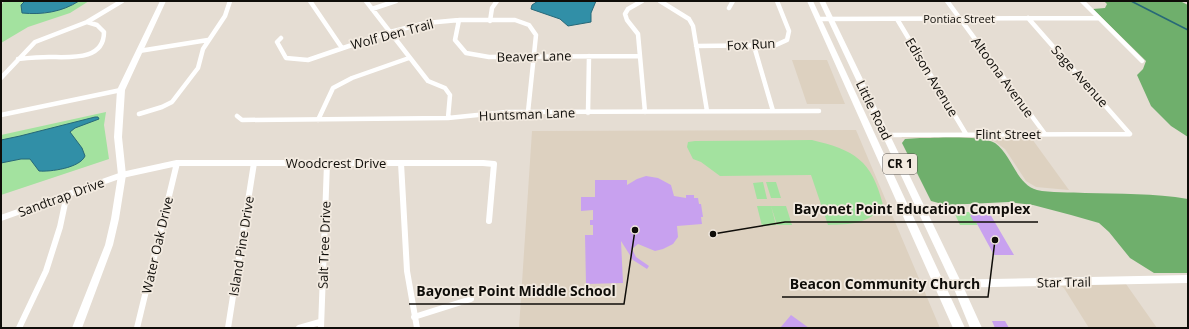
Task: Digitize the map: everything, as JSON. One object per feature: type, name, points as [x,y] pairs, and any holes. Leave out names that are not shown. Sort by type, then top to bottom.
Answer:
[{"type":"main road","name":"Little Road","points":[[810,1],[959,328]]},
{"type":"main road","name":"Little Road","points":[[822,1],[957,284],[976,328]]},
{"type":"street","points":[[1,78],[35,42],[88,22],[122,1]]},
{"type":"street","points":[[78,328],[109,245],[115,219],[122,175],[118,137],[120,90],[163,1]]},
{"type":"street","points":[[139,114],[165,106],[172,102],[198,68],[203,49],[225,16],[230,1]]},
{"type":"street","points":[[310,1],[342,48]]},
{"type":"street","points":[[366,1],[428,81],[445,88],[450,95],[448,118]]},
{"type":"street","points":[[372,9],[396,1]]},
{"type":"street","points":[[490,21],[492,8],[497,1]]},
{"type":"street","points":[[642,1],[628,9],[625,14],[626,21],[635,28],[638,34],[645,112]]},
{"type":"street","points":[[660,1],[689,19],[693,26],[707,111]]},
{"type":"street","points":[[729,8],[733,1]]},
{"type":"street","name":"Fox Run","points":[[696,46],[776,45],[787,40],[789,31],[777,1]]},
{"type":"street","name":"Altoona Avenue","points":[[947,1],[1046,134]]},
{"type":"street","points":[[1082,1],[1142,61]]},
{"type":"street","name":"Sage Avenue","points":[[1028,18],[1130,134]]},
{"type":"street","name":"Pontiac Street","points":[[819,19],[1099,18]]},
{"type":"street","name":"Edison Avenue","points":[[897,19],[966,134]]},
{"type":"street","name":"Wolf Den Trail","points":[[281,38],[277,42],[286,58],[308,60],[390,32],[426,23],[459,20],[515,20],[529,25],[536,34],[528,112]]},
{"type":"street","name":"Beaver Lane","points":[[459,20],[455,40],[466,53],[489,57],[640,56]]},
{"type":"street","points":[[18,59],[75,57],[89,55],[100,47],[105,34],[102,28],[88,22]]},
{"type":"street","points":[[139,50],[208,40]]},
{"type":"street","points":[[754,46],[773,111]]},
{"type":"street","points":[[588,112],[589,56]]},
{"type":"street","points":[[318,120],[333,88],[352,78],[410,58]]},
{"type":"street","points":[[1,115],[120,90]]},
{"type":"street","name":"Huntsman Lane","points":[[237,116],[242,120],[318,120],[448,118],[507,112],[818,111]]},
{"type":"street","name":"Flint Street","points":[[886,135],[1130,134]]},
{"type":"street","name":"Woodcrest Drive","points":[[122,175],[177,163],[327,162],[494,164],[489,221]]},
{"type":"street","name":"Salt Tree Drive","points":[[321,325],[327,162]]},
{"type":"street","name":"Water Oak Drive","points":[[137,328],[177,163]]},
{"type":"street","name":"Island Pine Drive","points":[[228,328],[254,163]]},
{"type":"street","points":[[401,163],[407,271],[417,328]]},
{"type":"street","name":"Sandtrap Drive","points":[[1,218],[122,175]]},
{"type":"street","points":[[19,328],[46,271],[60,228],[67,194]]},
{"type":"street","name":"Star Trail","points":[[940,284],[1188,279]]},
{"type":"street","points":[[414,317],[471,299]]},
{"type":"street","points":[[298,328],[321,325]]},
{"type":"shaded area","points":[[792,60],[827,60],[845,104],[807,104]]},
{"type":"shaded area","points":[[856,130],[940,328],[519,328],[532,131]]},
{"type":"shaded area","points":[[1027,132],[1069,190],[1036,187],[1026,181],[1005,149],[994,141],[984,137],[902,138],[899,133]]},
{"type":"shaded area","points":[[1126,284],[1157,328],[1089,328],[1064,288],[1059,285]]},
{"type":"green space","points":[[4,1],[25,1],[21,5],[37,14],[57,11],[79,1],[89,1],[70,13],[28,27],[1,43],[1,6]]},
{"type":"green space","points":[[1104,1],[1180,1],[1188,5],[1188,137],[1171,126],[1151,106],[1137,75],[1143,69],[1146,61],[1093,9],[1105,8],[1107,4]]},
{"type":"green space","points":[[106,112],[104,125],[109,159],[1,195],[1,135]]},
{"type":"green space","points":[[948,137],[989,140],[1001,148],[1024,182],[1037,190],[1054,192],[1150,195],[1188,199],[1188,273],[1154,273],[1130,258],[1109,232],[1099,223],[1071,215],[1033,205],[1009,202],[946,205],[931,201],[902,143],[905,139]]},
{"type":"green space","points":[[812,140],[850,153],[867,167],[879,190],[883,205],[878,212],[865,220],[851,224],[828,225],[811,175],[720,176],[701,162],[693,159],[687,147],[688,142],[695,141]]},
{"type":"green space","points":[[763,182],[767,199],[757,199],[753,183]]},
{"type":"green space","points":[[766,182],[776,182],[781,198],[771,198]]},
{"type":"green space","points":[[757,206],[771,206],[776,225],[762,226]]},
{"type":"green space","points":[[771,206],[786,206],[792,225],[777,225]]},
{"type":"green space","points":[[954,212],[974,212],[975,215],[970,215],[978,225],[960,225]]},
{"type":"water","points":[[25,1],[79,1],[66,8],[37,14],[22,13],[21,5]]},
{"type":"water","points":[[538,1],[596,1],[591,13],[591,22],[568,26],[560,19],[531,9],[532,5]]},
{"type":"water","points":[[98,117],[99,119],[75,128],[70,132],[82,148],[85,156],[77,164],[57,170],[39,171],[30,159],[21,159],[1,163],[1,140]]},
{"type":"building","points":[[646,176],[658,178],[671,185],[674,196],[686,198],[686,195],[694,195],[694,198],[698,198],[699,204],[701,204],[703,217],[701,217],[702,224],[677,226],[678,237],[673,244],[663,249],[655,251],[638,244],[632,249],[636,257],[649,266],[647,269],[633,260],[621,241],[623,283],[586,284],[585,235],[593,235],[593,225],[590,225],[590,220],[593,220],[593,210],[581,211],[581,197],[595,197],[595,180],[627,180],[627,185]]},
{"type":"building","points":[[990,214],[1014,255],[994,255],[976,222],[974,222],[970,215]]},
{"type":"building","points":[[791,315],[809,328],[780,328]]},
{"type":"building","points":[[992,321],[1005,321],[1009,328],[995,328]]},
{"type":"waterway","points":[[1131,1],[1188,30]]},
{"type":"place","name":"Bayonet Point Middle School","points":[[635,230]]},
{"type":"place","name":"Bayonet Point Education Complex","points":[[713,234]]},
{"type":"place","name":"Beacon Community Church","points":[[995,240]]}]
